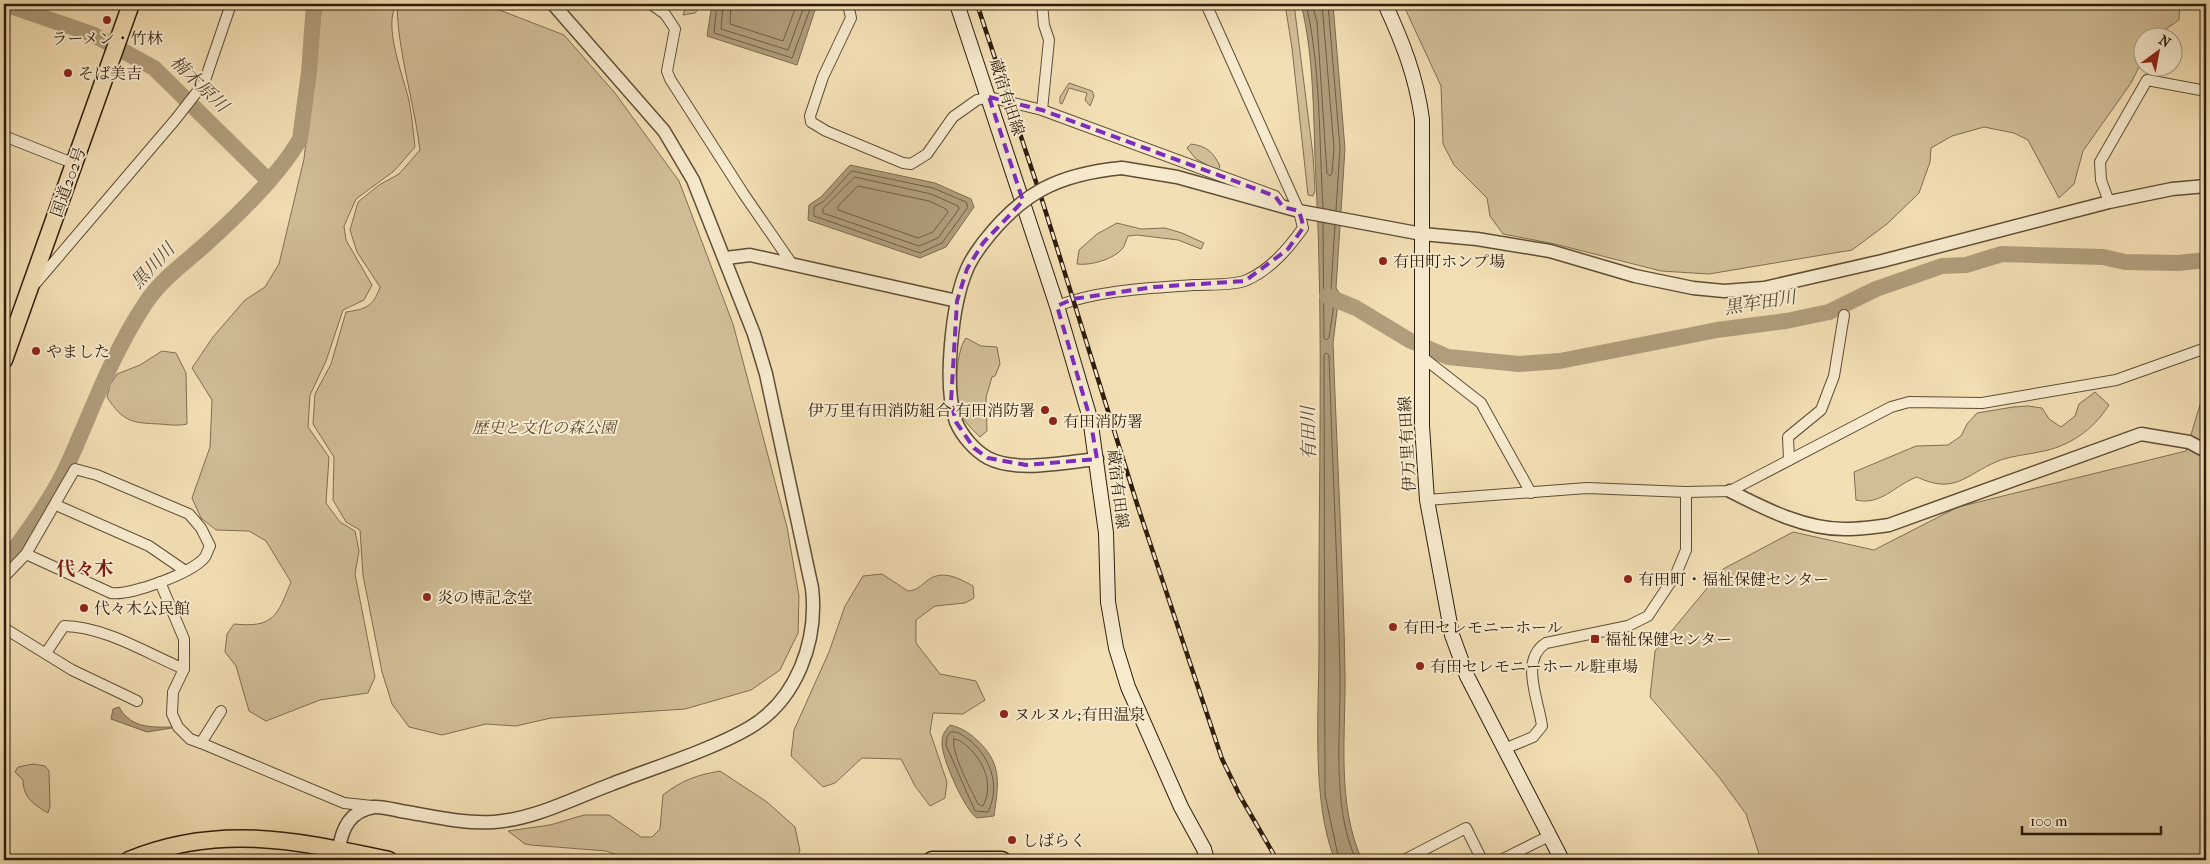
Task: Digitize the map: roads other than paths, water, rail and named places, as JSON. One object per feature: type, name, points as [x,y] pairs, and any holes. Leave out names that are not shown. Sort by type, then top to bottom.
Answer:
[{"type":"highway","name":"国道202号","points":[[4,360],[131,4]]},
{"type":"highway","points":[[129,860],[150,852],[202,840],[262,838],[389,860]]},
{"type":"highway","points":[[932,860],[968,858],[1002,860]]},
{"type":"main road","name":"蔵宿有田線","points":[[957,4],[1057,306],[1090,418],[1106,533],[1108,602],[1116,648],[1128,687],[1181,807],[1204,849],[1207,860]]},
{"type":"main road","name":"伊万里有田線","points":[[1385,4],[1403,42],[1417,85],[1422,119],[1422,426],[1427,500],[1452,635],[1467,676],[1562,860]]},
{"type":"street","points":[[28,291],[175,120],[204,83],[231,4]]},
{"type":"street","points":[[160,582],[184,639],[184,669],[173,692],[172,714],[178,727],[190,739],[344,803],[466,822],[493,822],[533,814],[750,727],[772,710],[786,693],[800,670],[813,628],[814,610],[812,588],[766,374],[754,334],[726,258],[693,180],[679,154],[646,110],[553,4]]},
{"type":"street","points":[[651,4],[665,14],[675,30],[667,71],[670,79],[743,193],[792,264]]},
{"type":"street","points":[[848,4],[850,18],[823,77],[810,116],[811,122],[815,124],[903,163],[911,164],[927,154],[953,117],[977,100],[989,97],[1042,110],[1275,196],[1283,207]]},
{"type":"street","points":[[1042,4],[1044,24],[1049,40],[1042,110]]},
{"type":"street","points":[[1057,306],[1072,299],[1154,288],[1245,281],[1260,273],[1288,249],[1303,228],[1299,211],[1206,4]]},
{"type":"street","points":[[2109,202],[2101,180],[2100,162],[2134,98],[2147,80],[2206,91]]},
{"type":"street","points":[[4,136],[75,164]]},
{"type":"street","points":[[1097,459],[1010,466],[988,458],[974,448],[963,436],[956,422],[952,402],[951,376],[958,301],[967,269],[983,243],[1012,209],[1031,195],[1054,182],[1073,175],[1122,168],[1177,177],[1299,211],[1422,234],[1477,239],[1550,251],[1635,276],[1693,288],[1724,290],[1764,288],[1882,261],[2109,202],[2172,189],[2206,186]]},
{"type":"street","points":[[726,258],[750,255],[958,301]]},
{"type":"street","points":[[1789,460],[1788,438],[1821,410],[1834,376],[1844,315]]},
{"type":"street","points":[[1427,500],[1587,488],[1686,492],[1730,491],[1909,402],[1982,403],[2116,380],[2206,348]]},
{"type":"street","points":[[1421,356],[1481,404],[1531,492]]},
{"type":"street","points":[[1730,491],[1763,508],[1804,523],[1845,529],[1889,525],[2141,434],[2189,442],[2206,451]]},
{"type":"street","points":[[4,577],[26,554],[56,505],[75,469],[97,475],[188,514],[201,528],[210,546],[204,558],[184,570],[160,582],[120,594],[111,592],[26,554]]},
{"type":"street","points":[[1504,749],[1533,737],[1542,726],[1535,692],[1532,661],[1538,648],[1546,643],[1628,626],[1648,616],[1661,599],[1676,574],[1686,550],[1686,492]]},
{"type":"street","points":[[56,505],[149,546],[184,570]]},
{"type":"street","points":[[46,653],[64,626],[80,626],[184,669]]},
{"type":"street","points":[[4,628],[72,670],[137,701]]},
{"type":"street","points":[[201,744],[221,711]]},
{"type":"street","points":[[339,850],[342,829],[353,815],[375,807]]},
{"type":"street","points":[[1404,860],[1466,828],[1482,860]]},
{"type":"street","points":[[1500,860],[1549,836]]},
{"type":"water","points":[[712,4],[817,4],[797,65],[707,36]]},
{"type":"water","points":[[1301,4],[1333,4],[1345,149],[1336,288],[1342,297],[1338,303],[1333,343],[1344,632],[1345,792],[1354,838],[1362,860],[1335,860],[1327,837],[1319,784],[1320,296],[1314,114],[1309,47]]},
{"type":"water","points":[[850,165],[935,183],[971,199],[974,207],[946,247],[920,258],[808,220],[809,205],[821,197]]},
{"type":"water","points":[[119,707],[130,720],[144,726],[178,727],[147,732],[111,719],[113,709]]},
{"type":"water","points":[[950,725],[963,730],[980,743],[996,768],[997,795],[994,816],[977,818],[960,795],[945,760],[942,743],[944,733]]},
{"type":"waterway","name":"楠木原川","points":[[4,4],[92,34],[154,68],[268,180]]},
{"type":"waterway","name":"黒川川","points":[[4,563],[40,512],[65,471],[123,341],[151,295],[257,194],[281,166],[300,139],[309,72],[314,4]]},
{"type":"waterway","name":"黒牟田川","points":[[1327,296],[1356,308],[1409,340],[1448,357],[1519,364],[1560,361],[1717,330],[1786,321],[1829,312],[1876,289],[1942,266],[1966,265],[2002,254],[2103,257],[2125,262],[2178,263],[2206,260]]},
{"type":"railway","points":[[977,4],[1042,200],[1138,507],[1222,759],[1240,796],[1277,860]]},
{"type":"place","name":"ラーメン・竹林","points":[[107,20]]},
{"type":"place","name":"そば美吉","points":[[68,73]]},
{"type":"place","name":"有田町ホンプ場","points":[[1383,261]]},
{"type":"place","name":"やました","points":[[36,351]]},
{"type":"place","name":"伊万里有田消防組合 有田消防署","points":[[1045,410]]},
{"type":"place","name":"有田消防署","points":[[1053,421]]},
{"type":"place","name":"有田町・福祉保健センター","points":[[1628,579]]},
{"type":"place","name":"炎の博記念堂","points":[[427,597]]},
{"type":"place","name":"代々木公民館","points":[[84,608]]},
{"type":"place","name":"有田セレモニーホール","points":[[1393,627]]},
{"type":"place","name":"福祉保健センター","points":[[1595,639]]},
{"type":"place","name":"有田セレモニーホール駐車場","points":[[1420,666]]},
{"type":"place","name":"ヌルヌル;有田温泉","points":[[1004,714]]},
{"type":"place","name":"しばらく","points":[[1012,840]]},
{"type":"district","name":"代々木","points":[[85,569]]},
{"type":"park label","name":"歴史と文化の森公園","points":[[544,427]]},
{"type":"water label","name":"有田川","points":[[1309,433]]}]
